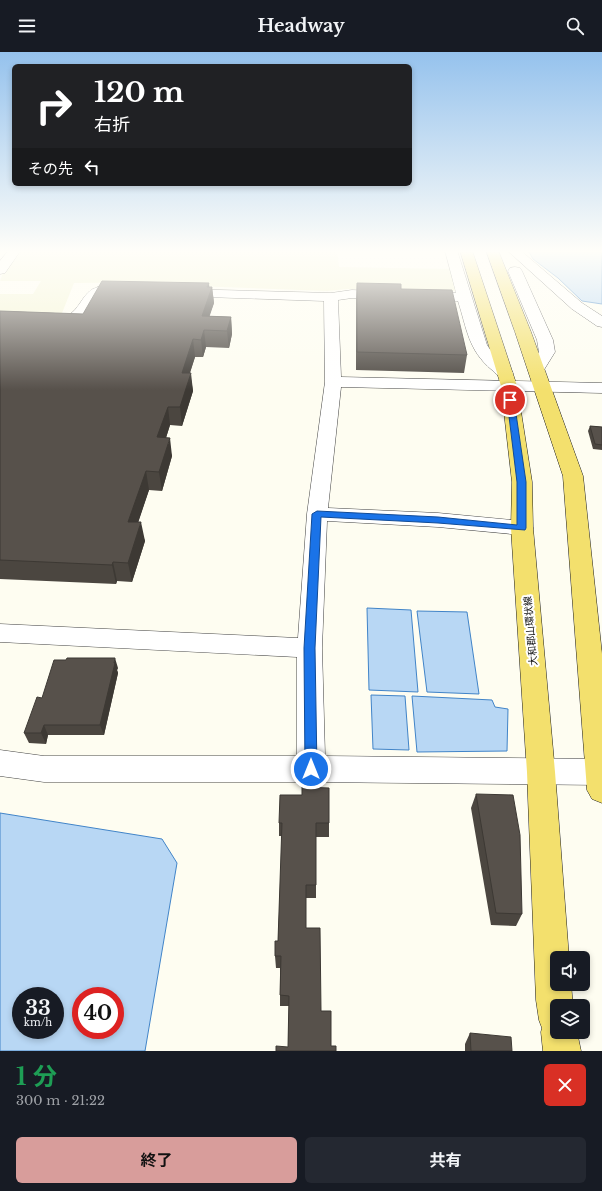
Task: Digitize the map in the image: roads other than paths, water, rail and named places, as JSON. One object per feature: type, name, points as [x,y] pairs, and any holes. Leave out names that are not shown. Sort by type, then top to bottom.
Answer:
[{"type":"main road","name":"大和郡山環状線","points":[[481,297],[507,380],[522,482],[522,528],[542,772],[554,999]]},
{"type":"main road","points":[[509,297],[573,476],[601,778]]},
{"type":"main road","points":[[560,1039],[562,1051]]},
{"type":"street","points":[[0,319],[64,321],[76,318],[92,297]]},
{"type":"street","points":[[311,769],[310,648],[317,514],[333,382],[331,297],[316,297]]},
{"type":"street","points":[[441,297],[464,297],[479,345],[486,357],[507,380]]},
{"type":"street","points":[[527,297],[545,340],[547,352],[539,379]]},
{"type":"street","points":[[566,297],[602,323]]},
{"type":"street","points":[[333,382],[539,379],[602,388]]},
{"type":"street","points":[[317,514],[438,520],[522,528]]},
{"type":"street","points":[[0,633],[310,648]]},
{"type":"street","points":[[0,763],[44,769],[311,769],[542,772],[601,778]]},
{"type":"water","points":[[577,297],[602,297],[602,304],[582,301]]},
{"type":"water","points":[[367,608],[411,610],[418,692],[369,690]]},
{"type":"water","points":[[417,611],[467,612],[479,694],[427,692]]},
{"type":"water","points":[[371,695],[405,696],[409,750],[373,749]]},
{"type":"water","points":[[412,696],[492,700],[495,707],[508,709],[507,751],[417,752]]},
{"type":"water","points":[[0,813],[162,839],[177,863],[145,1051],[0,1051]]}]
